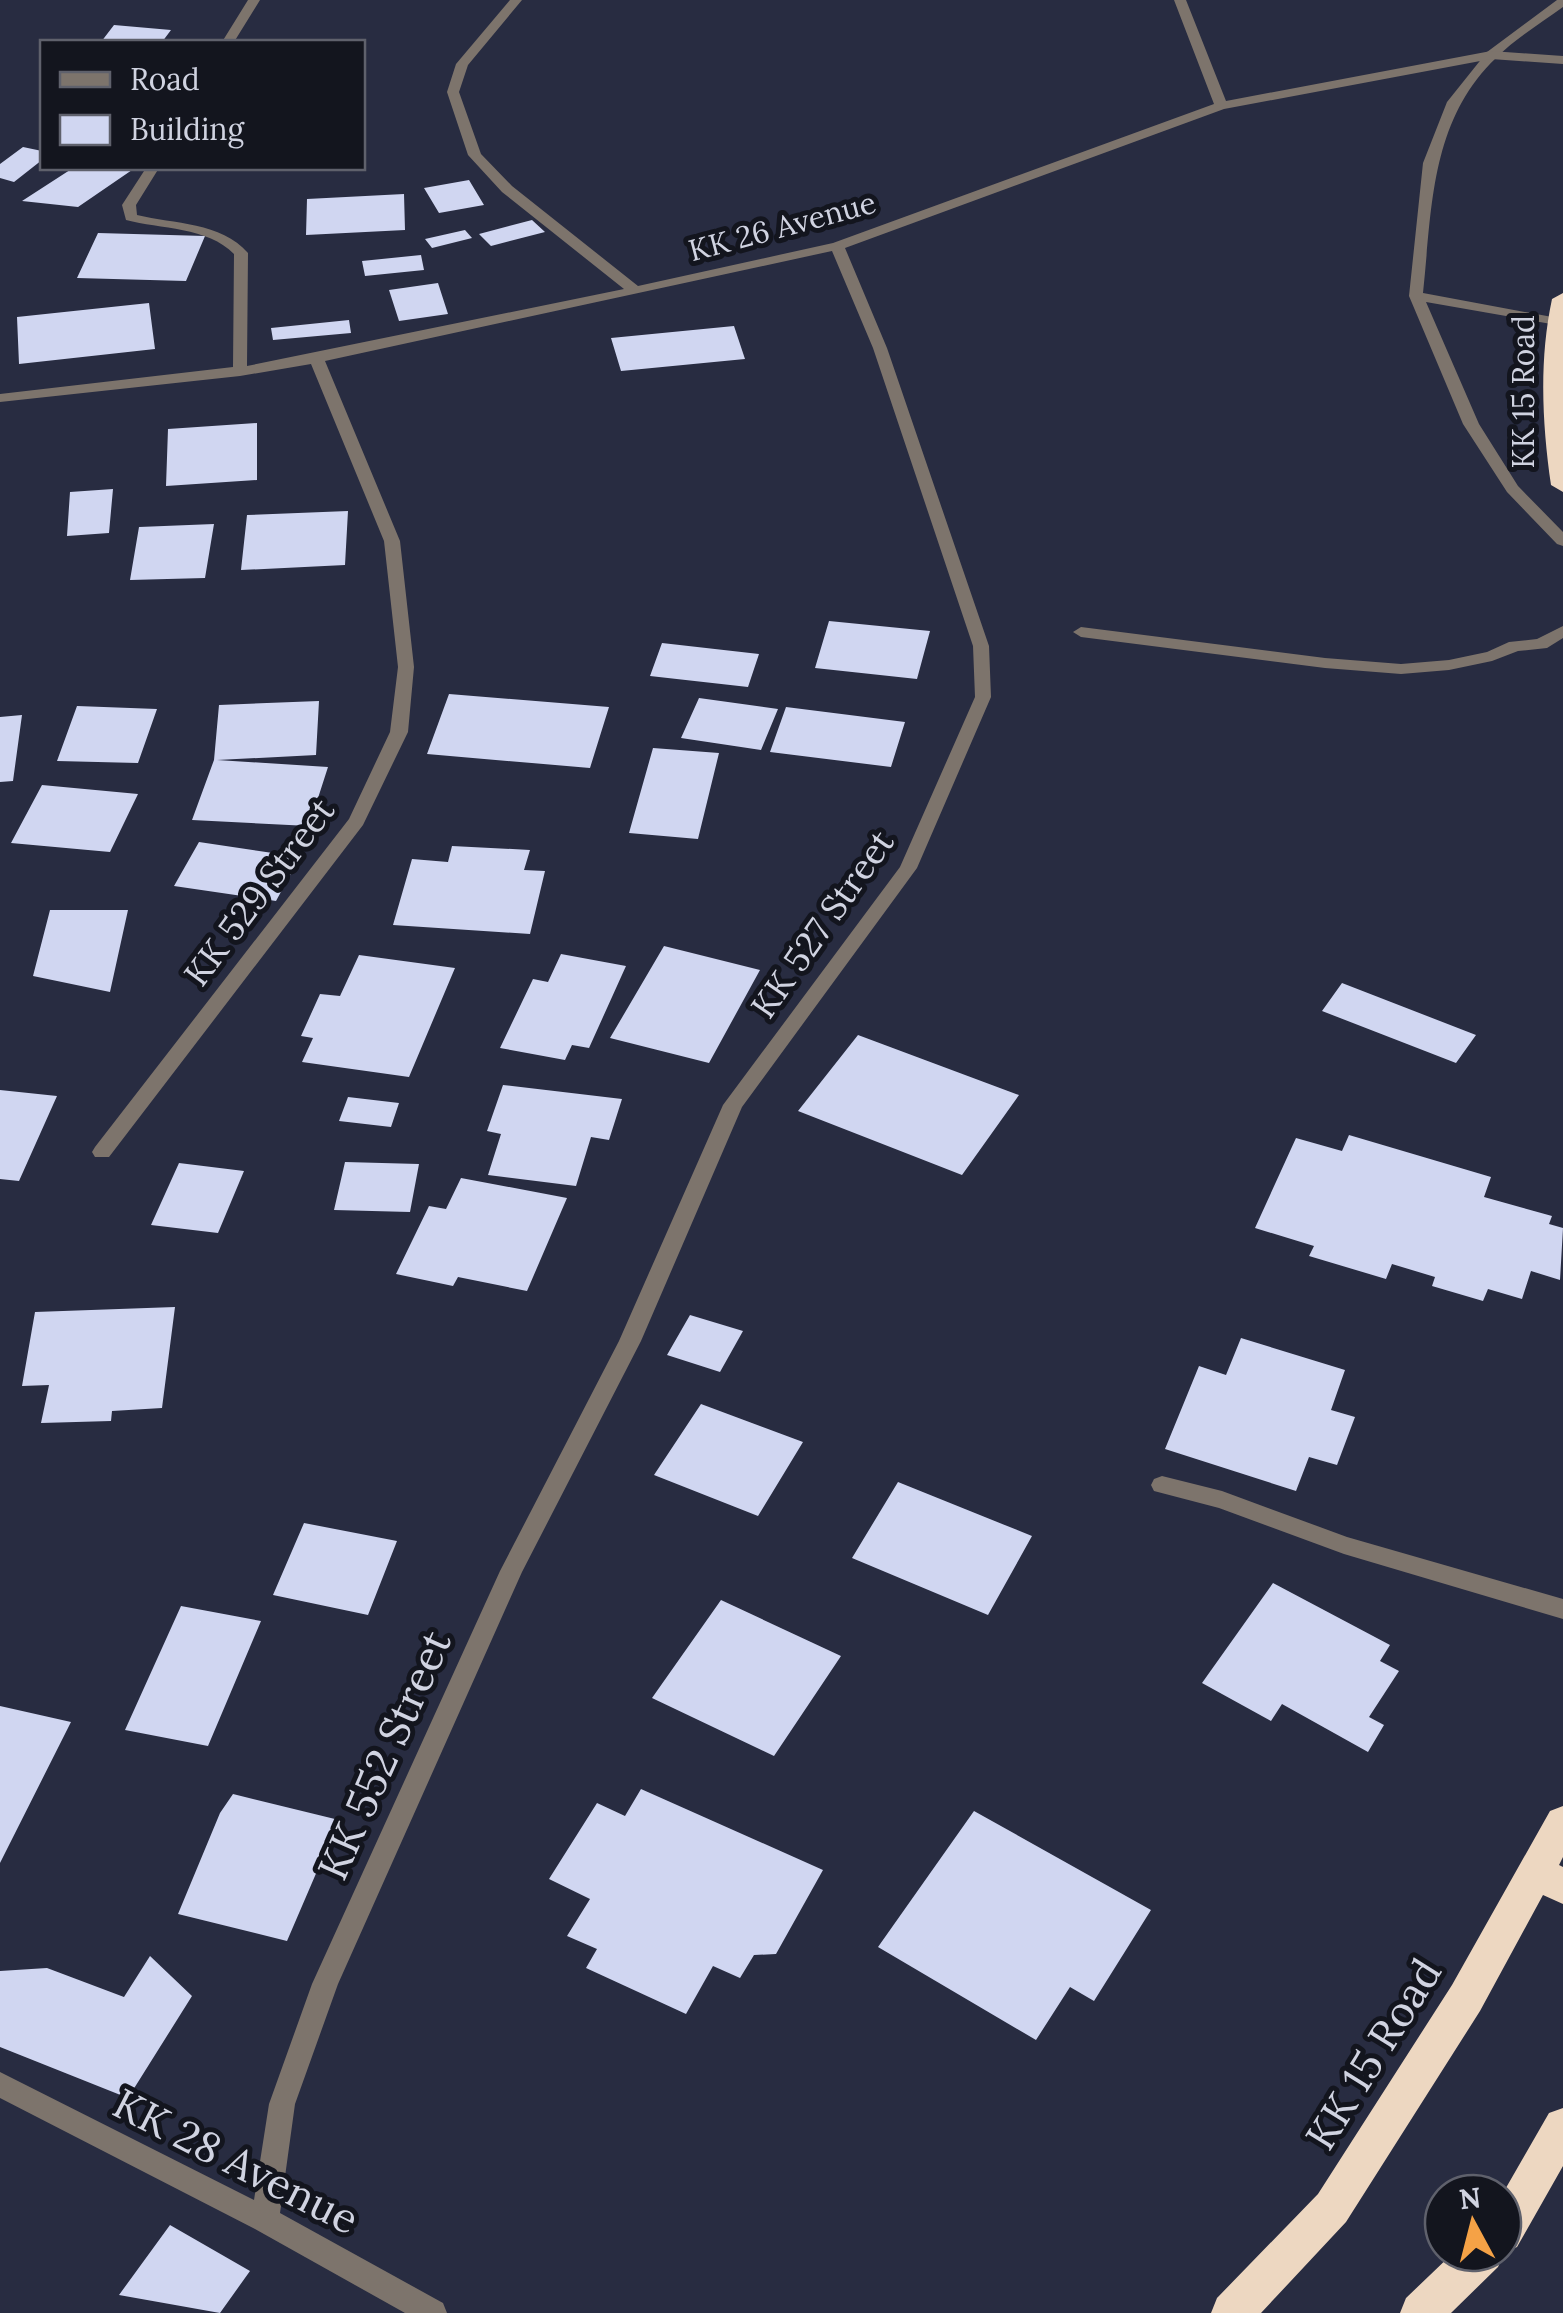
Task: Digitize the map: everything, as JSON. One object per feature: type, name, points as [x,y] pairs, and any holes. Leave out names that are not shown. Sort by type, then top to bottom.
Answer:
[{"type":"highway","name":"KK 15 Road","points":[[1560,310],[1557,452],[1563,485]]},
{"type":"highway","name":"KK 15 Road","points":[[1232,2313],[1332,2208],[1466,1998],[1550,1879],[1563,1822]]},
{"type":"highway","points":[[1523,2197],[1563,2126]]},
{"type":"highway","points":[[1421,2313],[1462,2273]]},
{"type":"street","points":[[229,40],[254,0]]},
{"type":"street","points":[[516,0],[462,64],[453,92],[476,155],[507,189],[635,291]]},
{"type":"street","points":[[1180,0],[1221,106]]},
{"type":"street","points":[[1563,1],[1491,55],[1453,102],[1430,163],[1416,296],[1472,424],[1512,489],[1563,541]]},
{"type":"street","name":"KK 26 Avenue","points":[[0,398],[318,360],[837,246],[1221,106],[1491,55],[1563,60]]},
{"type":"street","points":[[151,170],[129,206],[131,217],[220,236],[234,243],[241,254],[240,372]]},
{"type":"street","name":"KK 527 Street","points":[[630,1341],[733,1104],[908,868],[983,697],[981,646],[880,348],[837,246]]},
{"type":"street","points":[[1416,296],[1560,310]]},
{"type":"street","name":"KK 529 Street","points":[[102,1152],[357,822],[399,732],[406,667],[392,541],[318,360]]},
{"type":"street","points":[[1082,632],[1324,663],[1401,668],[1450,665],[1492,656],[1515,646],[1541,644],[1563,631]]},
{"type":"street","name":"KK 552 Street","points":[[265,2220],[282,2104],[325,1984],[511,1571],[630,1341]]},
{"type":"street","points":[[1162,1485],[1222,1500],[1344,1546],[1563,1609]]},
{"type":"street","name":"KK 28 Avenue","points":[[0,2084],[265,2220],[433,2313]]},
{"type":"building","points":[[114,25],[171,30],[164,40],[103,40]]},
{"type":"building","points":[[23,147],[40,151],[40,162],[14,182],[0,178],[0,164]]},
{"type":"building","points":[[70,170],[132,170],[78,207],[22,201]]},
{"type":"building","points":[[469,180],[484,205],[439,213],[424,188]]},
{"type":"building","points":[[404,194],[405,230],[306,235],[307,199]]},
{"type":"building","points":[[532,220],[545,232],[491,246],[479,234]]},
{"type":"building","points":[[465,230],[472,238],[432,248],[425,239]]},
{"type":"building","points":[[98,233],[205,236],[186,281],[77,278]]},
{"type":"building","points":[[421,255],[424,270],[365,276],[362,261]]},
{"type":"building","points":[[438,283],[448,314],[399,321],[389,290]]},
{"type":"building","points":[[149,303],[155,349],[19,364],[17,317]]},
{"type":"building","points":[[349,320],[351,333],[273,340],[271,328]]},
{"type":"building","points":[[734,326],[745,359],[621,371],[611,338]]},
{"type":"building","points":[[257,423],[257,480],[166,486],[168,429]]},
{"type":"building","points":[[113,489],[109,533],[67,536],[70,492]]},
{"type":"building","points":[[348,511],[345,565],[241,570],[247,515]]},
{"type":"building","points":[[214,524],[205,578],[130,580],[139,527]]},
{"type":"building","points":[[829,621],[930,631],[917,679],[815,668]]},
{"type":"building","points":[[662,643],[759,654],[748,687],[650,676]]},
{"type":"building","points":[[449,694],[609,707],[590,768],[427,754]]},
{"type":"building","points":[[699,698],[778,709],[761,750],[681,738]]},
{"type":"building","points":[[319,701],[316,755],[217,760],[328,767],[309,826],[192,820],[214,760],[219,705]]},
{"type":"building","points":[[77,706],[157,709],[138,763],[57,761]]},
{"type":"building","points":[[786,707],[905,722],[891,767],[770,752]]},
{"type":"building","points":[[22,715],[13,781],[0,782],[0,717]]},
{"type":"building","points":[[653,748],[719,753],[698,839],[629,833]]},
{"type":"building","points":[[42,785],[138,794],[110,852],[11,843]]},
{"type":"building","points":[[199,842],[300,857],[276,901],[174,886]]},
{"type":"building","points":[[452,846],[530,850],[524,870],[545,871],[530,934],[393,925],[412,859],[448,862]]},
{"type":"building","points":[[50,910],[128,910],[110,992],[33,976]]},
{"type":"building","points":[[664,946],[760,970],[709,1063],[610,1038]]},
{"type":"building","points":[[561,954],[626,966],[589,1048],[572,1045],[565,1060],[500,1048],[533,979],[548,982]]},
{"type":"building","points":[[359,955],[455,968],[409,1077],[302,1062],[313,1038],[301,1036],[320,994],[340,996]]},
{"type":"building","points":[[1342,983],[1476,1035],[1456,1063],[1322,1011]]},
{"type":"building","points":[[858,1035],[1019,1095],[962,1175],[798,1111]]},
{"type":"building","points":[[503,1085],[622,1099],[609,1140],[591,1137],[576,1186],[488,1175],[501,1134],[487,1131]]},
{"type":"building","points":[[0,1090],[57,1096],[19,1181],[0,1179]]},
{"type":"building","points":[[348,1097],[399,1103],[391,1127],[339,1121]]},
{"type":"building","points":[[1349,1135],[1491,1177],[1484,1197],[1552,1216],[1549,1224],[1563,1228],[1560,1280],[1531,1271],[1522,1299],[1488,1289],[1483,1301],[1432,1286],[1435,1277],[1392,1264],[1386,1279],[1309,1256],[1314,1246],[1255,1228],[1296,1138],[1342,1151]]},
{"type":"building","points":[[345,1162],[419,1164],[410,1212],[334,1210]]},
{"type":"building","points":[[179,1163],[244,1171],[218,1233],[151,1225]]},
{"type":"building","points":[[461,1178],[567,1198],[527,1291],[458,1277],[453,1286],[396,1274],[429,1206],[446,1209]]},
{"type":"building","points":[[175,1307],[162,1408],[112,1411],[111,1421],[41,1423],[49,1385],[22,1386],[35,1312]]},
{"type":"building","points":[[690,1315],[743,1331],[720,1372],[667,1355]]},
{"type":"building","points":[[1241,1338],[1345,1370],[1331,1410],[1355,1417],[1337,1465],[1309,1457],[1296,1491],[1165,1449],[1199,1366],[1226,1375]]},
{"type":"building","points":[[701,1404],[803,1442],[758,1516],[654,1475]]},
{"type":"building","points":[[898,1482],[1032,1536],[988,1615],[852,1558]]},
{"type":"building","points":[[304,1523],[397,1541],[368,1615],[273,1595]]},
{"type":"building","points":[[1273,1583],[1390,1645],[1380,1661],[1399,1671],[1369,1717],[1384,1725],[1368,1752],[1282,1704],[1271,1721],[1202,1683]]},
{"type":"building","points":[[721,1600],[841,1656],[774,1756],[652,1698]]},
{"type":"building","points":[[181,1606],[261,1621],[208,1746],[125,1730]]},
{"type":"building","points":[[0,1706],[71,1722],[0,1863]]},
{"type":"building","points":[[641,1789],[823,1870],[776,1954],[754,1955],[740,1978],[713,1966],[686,2014],[586,1968],[597,1949],[567,1936],[590,1899],[549,1879],[597,1803],[625,1816]]},
{"type":"building","points":[[233,1794],[339,1820],[287,1941],[178,1914],[220,1813]]},
{"type":"building","points":[[974,1811],[1151,1910],[1094,2001],[1070,1987],[1036,2040],[878,1947]]},
{"type":"building","points":[[150,1956],[192,1996],[128,2098],[0,2047],[0,1971],[47,1968],[124,1997]]},
{"type":"building","points":[[170,2225],[250,2271],[220,2313],[119,2295]]}]
